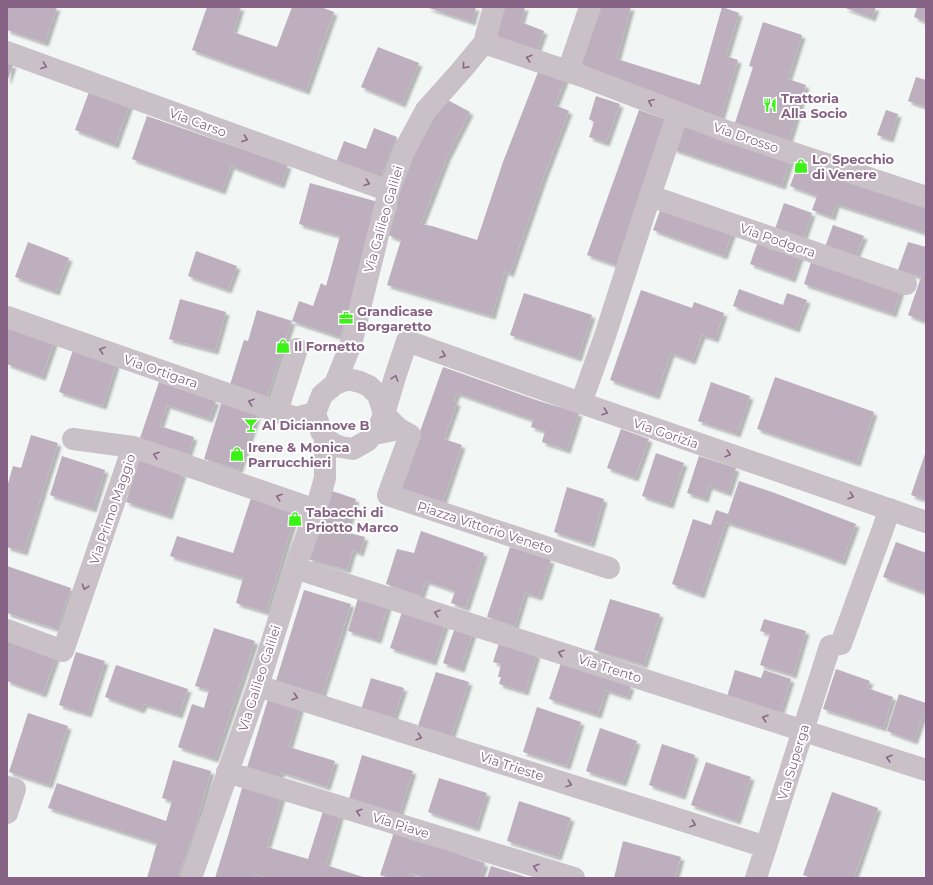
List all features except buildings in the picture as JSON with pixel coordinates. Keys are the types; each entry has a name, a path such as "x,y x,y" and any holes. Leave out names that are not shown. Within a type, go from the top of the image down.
{"street":[{"name":"Via Galileo Galilei","path":"335,384 350,344 389,191 404,151 426,110 484,43 494,7"},
{"path":"568,71 590,7"},
{"name":"Via Drosso","path":"484,43 611,86 726,131 926,197"},
{"name":"Via Carso","path":"7,52 389,191"},
{"path":"581,403 605,336 678,113"},
{"name":"Via Podgora","path":"650,196 906,284"},
{"name":"Via Ortigara","path":"7,317 296,418 315,413"},
{"name":"Via Gorizia","path":"384,414 406,341 926,522"},
{"path":"277,411 297,350"},
{"name":"Piazza Vittorio Veneto","path":"335,384 346,380 352,380 369,386 378,394 384,414 399,429 410,435 388,495 608,568"},
{"path":"335,384 322,395 315,413 325,438 335,445 352,449 367,441 380,427 384,414"},
{"path":"374,434 399,429"},
{"path":"73,438 133,447"},
{"name":"Via Galileo Galilei","path":"191,878 258,686 295,568 316,510 325,478 325,438"},
{"name":"Via Primo Maggio","path":"7,630 63,651 133,447 316,510"},
{"name":"Via Galileo Galilei","path":"325,478 352,449"},
{"name":"Via Superga","path":"756,878 830,646 841,644 890,509"},
{"name":"Via Trento","path":"295,568 926,770"},
{"name":"Via Trieste","path":"258,686 766,847"},
{"name":"Via Piave","path":"227,772 574,878"},
{"path":"7,787 15,790 7,813"}],"place":[{"name":"Trattoria Alla Socio","path":"770,105"},
{"name":"Lo Specchio di Venere","path":"801,166"},
{"name":"Grandicase Borgaretto","path":"346,318"},
{"name":"Il Fornetto","path":"283,346"},
{"name":"Al Diciannove B","path":"251,425"},
{"name":"Irene & Monica Parrucchieri","path":"237,454"},
{"name":"Tabacchi di Priotto Marco","path":"295,519"}]}
